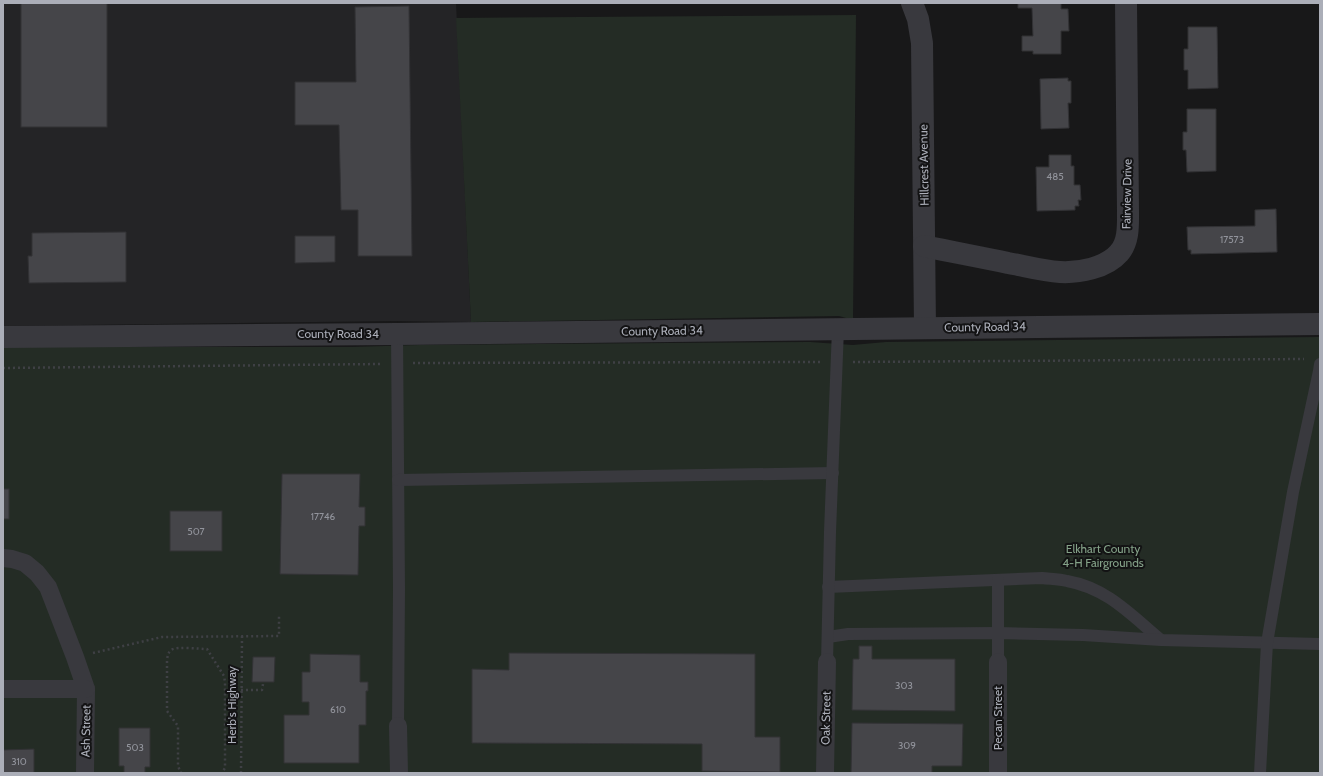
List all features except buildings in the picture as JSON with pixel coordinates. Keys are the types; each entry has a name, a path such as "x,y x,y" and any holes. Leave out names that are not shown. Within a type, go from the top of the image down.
{"street":[{"name":"Hillcrest Avenue","path":"912,3 918,19 922,43 925,328"},
{"name":"Fairview Drive","path":"924,246 1060,272 1083,271 1105,264 1119,253 1125,243 1128,232 1126,3"},
{"name":"County Road 34","path":"3,337 1320,324"},
{"name":"Ash Street","path":"3,558 25,563 48,587 75,657 86,689 85,773"},
{"name":"Oak Street","path":"825,773 827,662"},
{"name":"Pecan Street","path":"998,662 998,773"},
{"path":"3,690 86,689"},
{"path":"398,726 399,773"}],"lane":[{"path":"827,662 828,587 838,329"},
{"path":"397,334 398,726"},
{"path":"1260,773 1267,643 1293,492 1320,364"},
{"path":"398,480 833,473"},
{"path":"828,587 1042,578 1067,581 1086,586 1103,593 1118,603 1161,640"},
{"path":"998,580 998,662"},
{"path":"828,637 848,634 998,633 1083,635 1161,640 1320,644"}],"path":[{"path":"3,368 397,364 1304,359"},
{"path":"75,657 162,637 279,636 279,616"},
{"name":"Herb's Highway","path":"241,773 242,636"},
{"path":"182,773 180,772 178,765 178,726 167,711 167,659 168,653 173,649 207,649 224,676 225,768 222,773"},
{"path":"241,690 262,690 263,684"}],"shaded area":[{"path":"3,3 456,3 471,322 394,321 3,326"}],"green space":[{"path":"856,15 853,320 839,316 471,322 456,18"},
{"name":"Elkhart County 4-H Fairgrounds","path":"1320,337 1320,773 3,773 3,347 351,347 419,345 810,342 853,345 886,342"}]}
